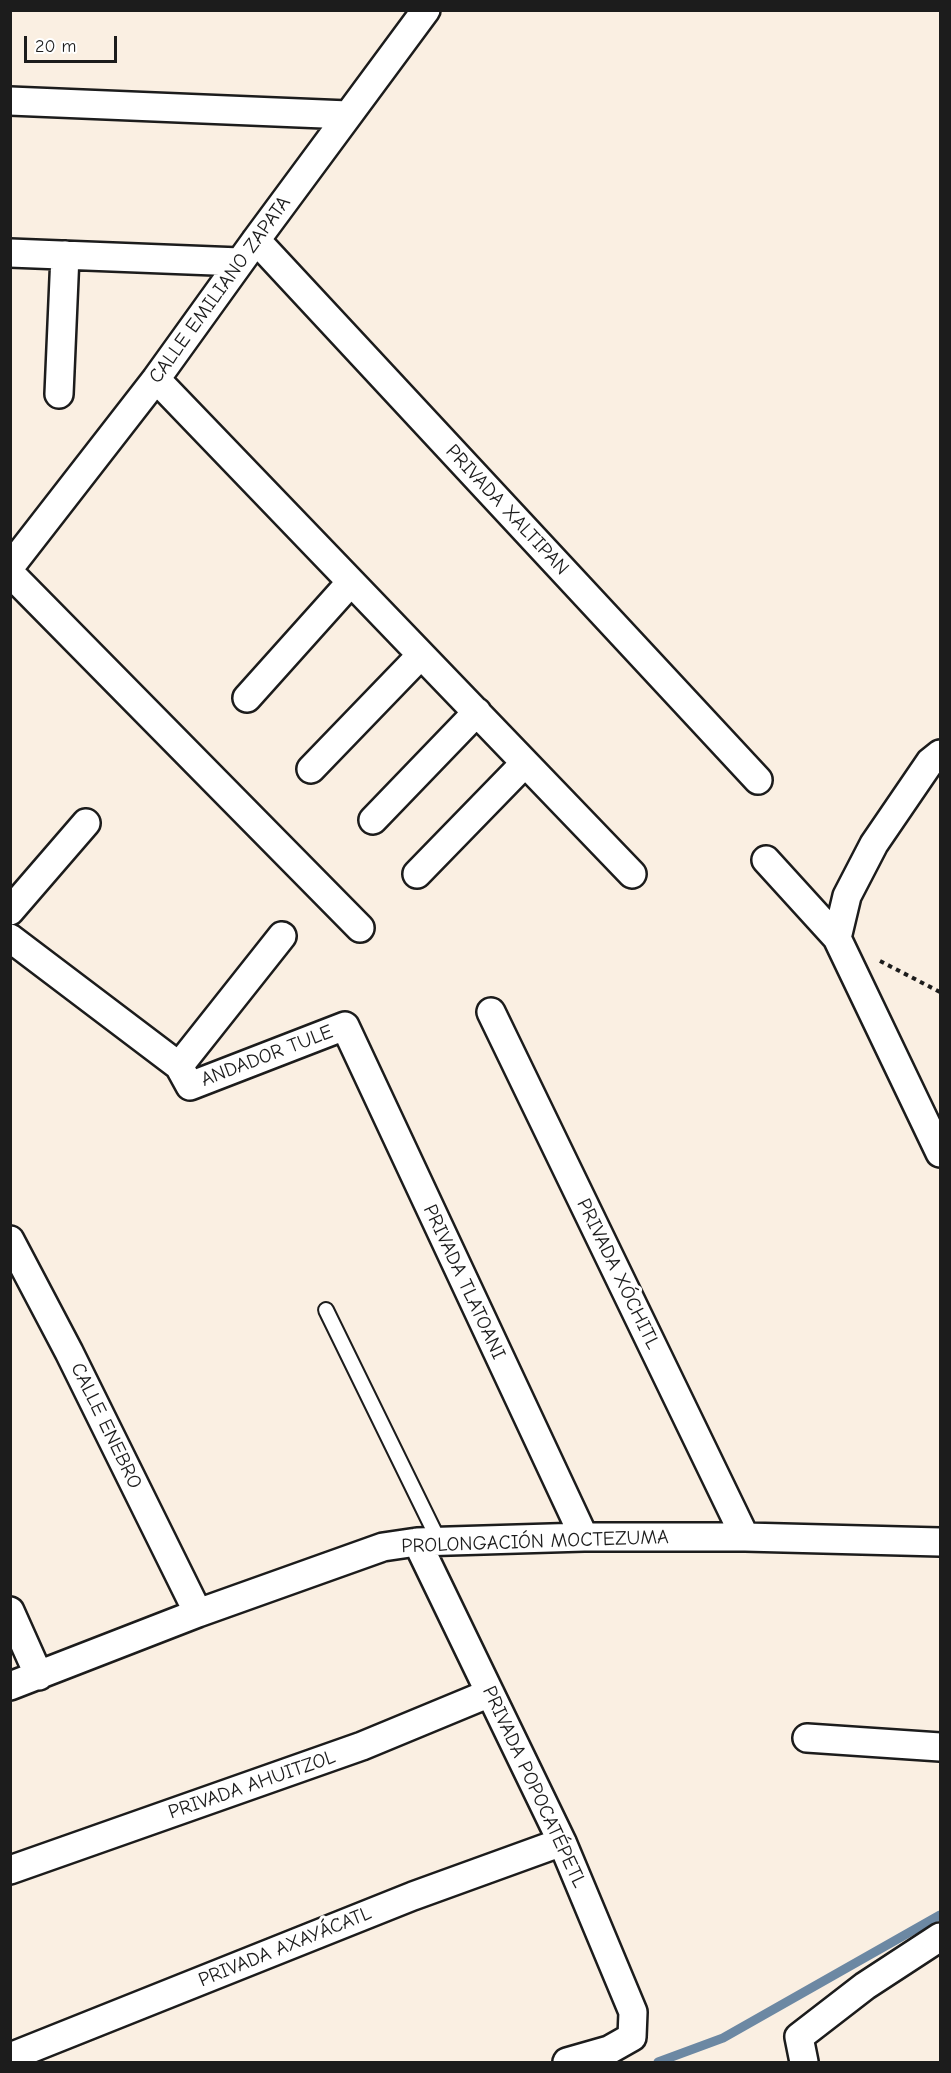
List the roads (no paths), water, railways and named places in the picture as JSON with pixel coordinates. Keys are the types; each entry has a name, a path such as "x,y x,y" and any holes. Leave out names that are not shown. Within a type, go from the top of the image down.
{"street":[{"name":"CALLE EMILIANO ZAPATA","path":"10,567 156,380 426,10"},
{"path":"10,101 348,115"},
{"name":"PRIVADA XALTIPAN","path":"256,240 758,780"},
{"path":"10,253 240,262"},
{"path":"59,394 65,255"},
{"path":"156,380 632,874"},
{"path":"10,573 360,928"},
{"path":"247,698 351,582"},
{"path":"311,769 421,655"},
{"path":"373,820 477,712"},
{"path":"837,938 848,896 874,844 930,762 940,754"},
{"path":"417,874 525,763"},
{"path":"10,911 86,823"},
{"path":"766,860 837,938 940,1153"},
{"path":"10,938 184,1076 282,936"},
{"name":"PRIVADA XÓCHITL","path":"491,1012 745,1537"},
{"name":"ANDADOR TULE","path":"184,1076 345,1026"},
{"name":"PRIVADA TLATOANI","path":"345,1026 584,1537"},
{"name":"CALLE ENEBRO","path":"10,1240 69,1352 198,1613"},
{"name":"PROLONGACIÓN MOCTEZUMA","path":"10,1686 198,1613 383,1547 428,1542 584,1537 745,1537 940,1542"},
{"name":"PRIVADA POPOCATÉPETL","path":"428,1542 490,1693 562,1842 633,2012 632,2037 609,2050 567,2062"},
{"path":"10,1611 39,1676"},
{"name":"PRIVADA AHUITZOL","path":"10,1870 362,1746 490,1693"},
{"path":"807,1738 940,1747"},
{"name":"PRIVADA AXAYÁCATL","path":"10,2057 413,1896 562,1842"},
{"path":"801,2050 865,1986 940,1937"}],"lane":[{"path":"326,1310 428,1542"}],"waterway":[{"path":"658,2062 723,2038 940,1915"}]}
